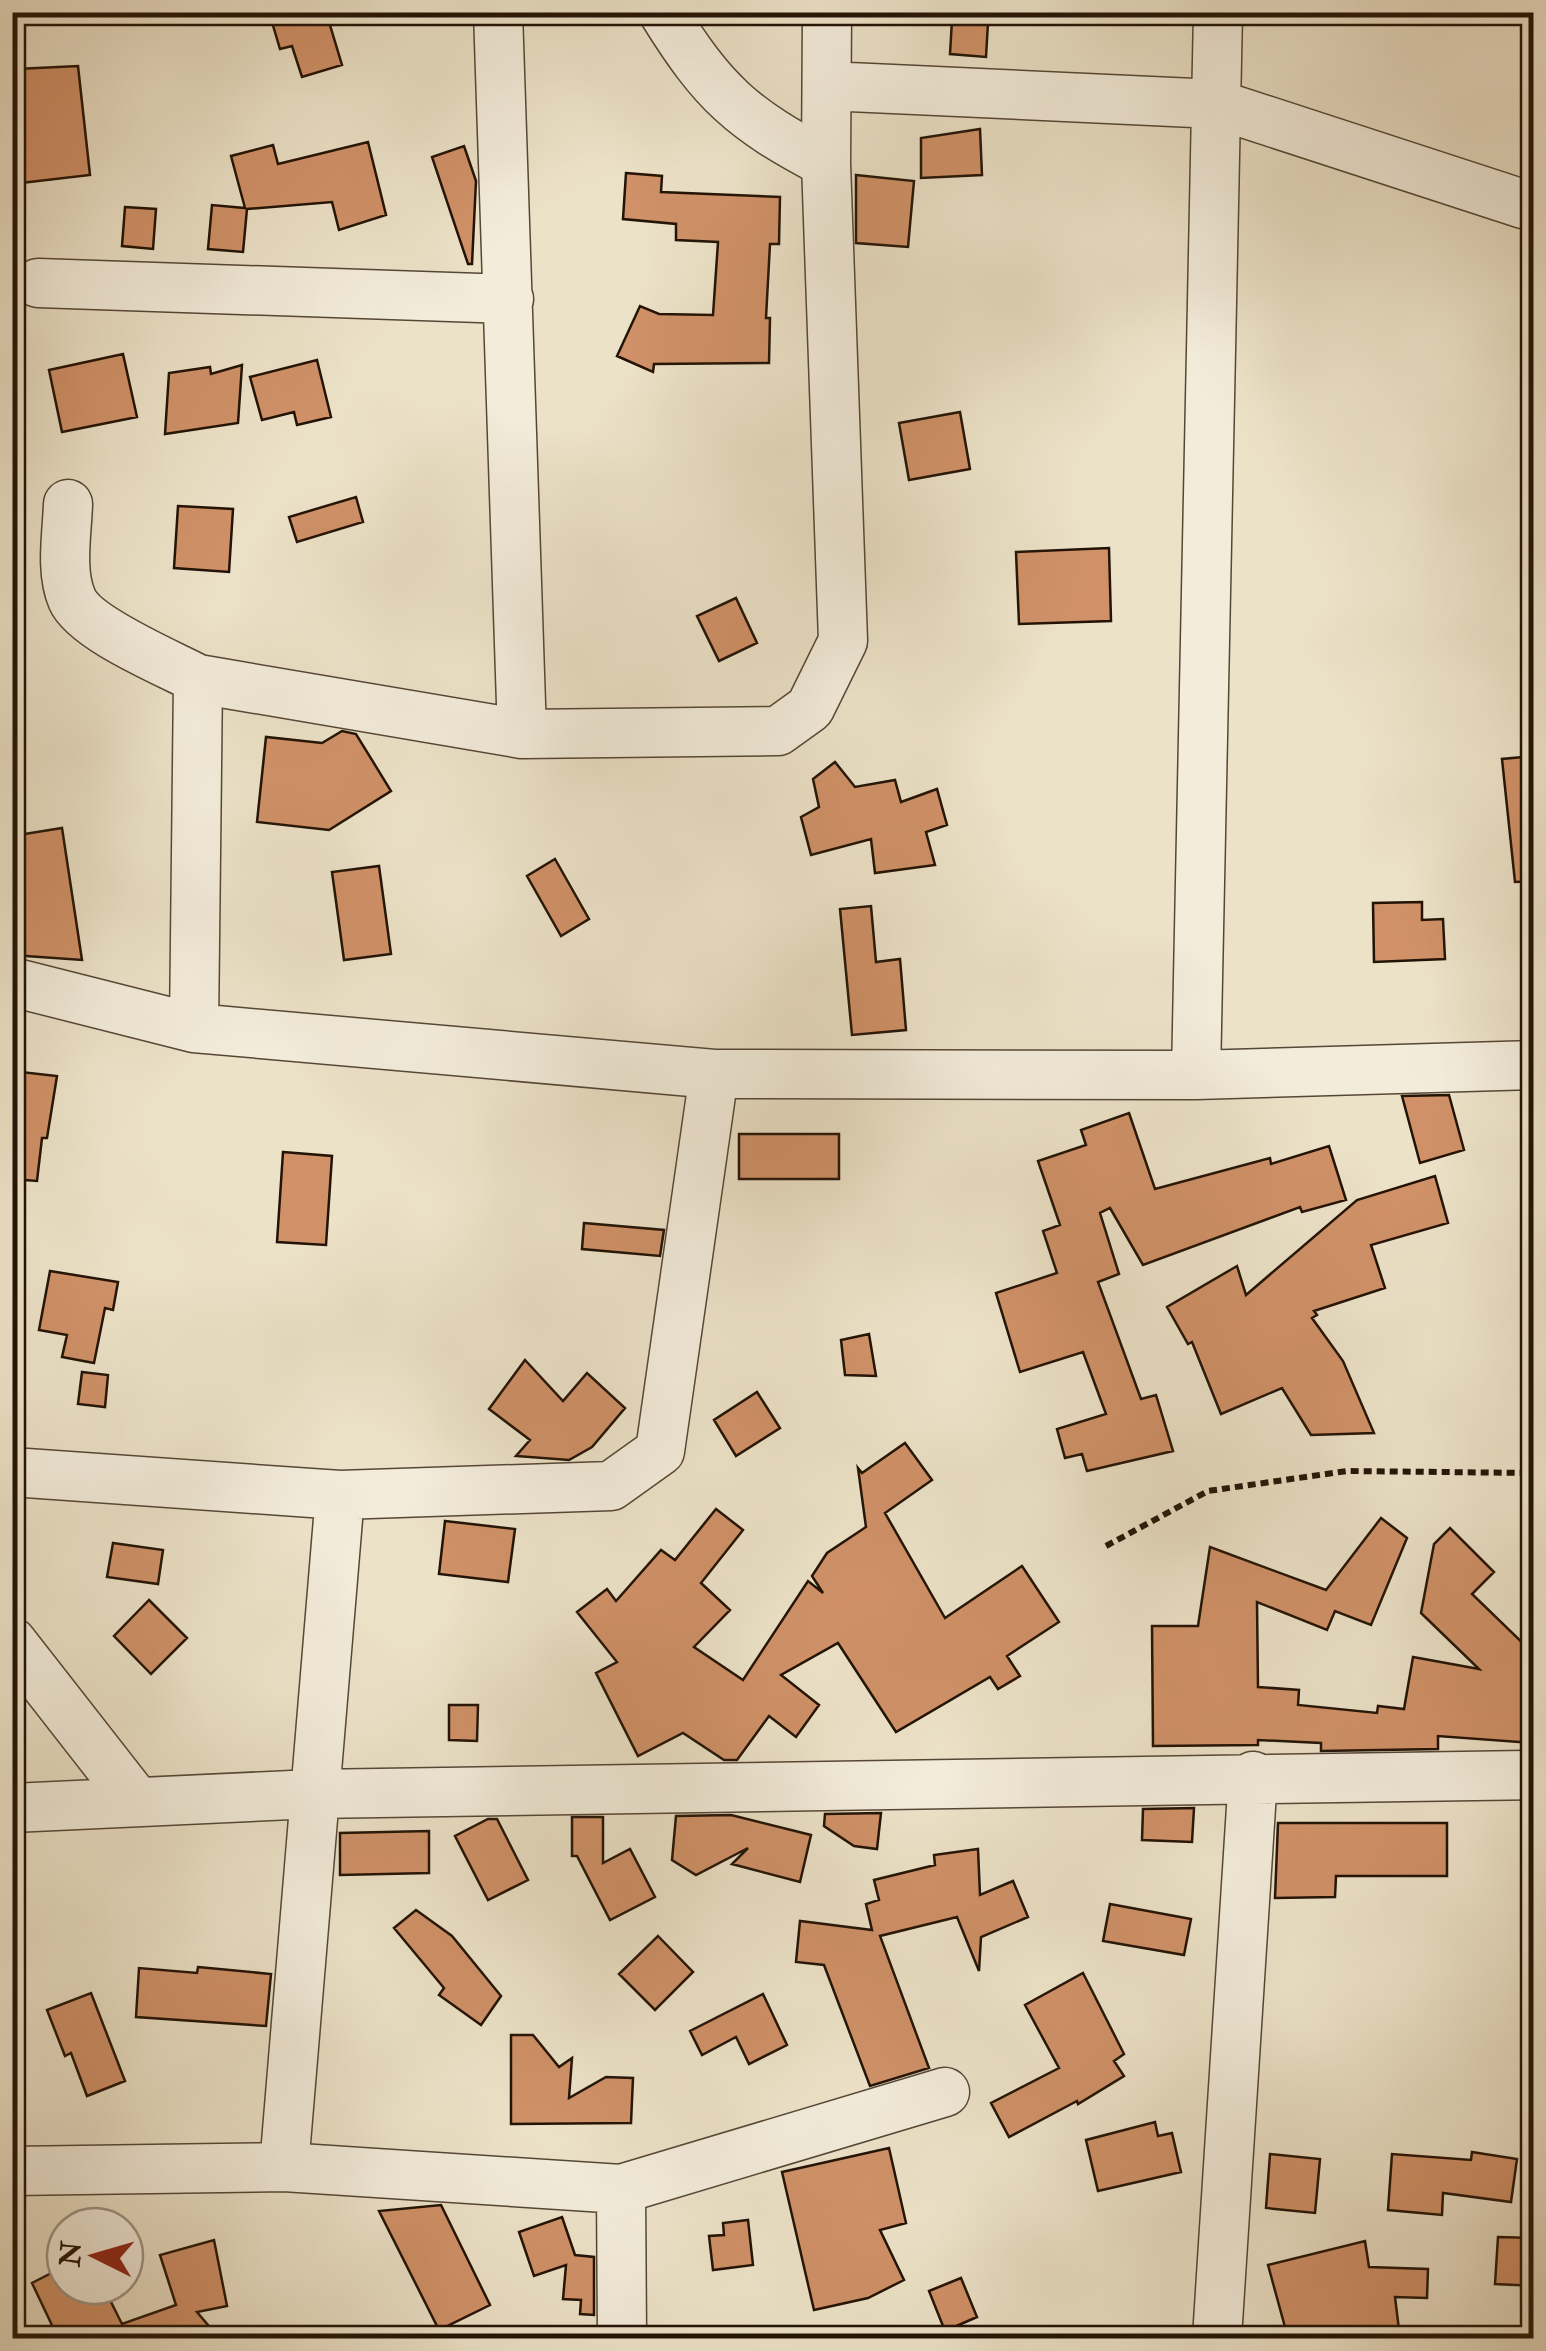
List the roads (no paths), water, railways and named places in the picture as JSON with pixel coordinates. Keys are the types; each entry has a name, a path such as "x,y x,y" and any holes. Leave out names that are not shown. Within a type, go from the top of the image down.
{"street":[{"path":"498,12 522,734"},
{"path":"663,12 699,70 760,128 826,163"},
{"path":"68,504 66,569 72,602 105,630 198,679 522,734 778,731 810,708 843,640 826,163 827,12"},
{"path":"1196,1074 1218,12"},
{"path":"827,86 1216,104 1530,199"},
{"path":"38,283 509,299"},
{"path":"194,1028 198,679"},
{"path":"12,982 194,1028 714,1074 1196,1074 1534,1065"},
{"path":"12,1472 340,1495 611,1486 660,1451 714,1074"},
{"path":"284,2167 340,1495"},
{"path":"12,1642 137,1802"},
{"path":"12,1808 313,1794 1253,1776 1534,1775"},
{"path":"1217,2338 1253,1776"},
{"path":"12,2171 284,2167 621,2189 945,2092"},
{"path":"621,2189 622,2338"}]}
